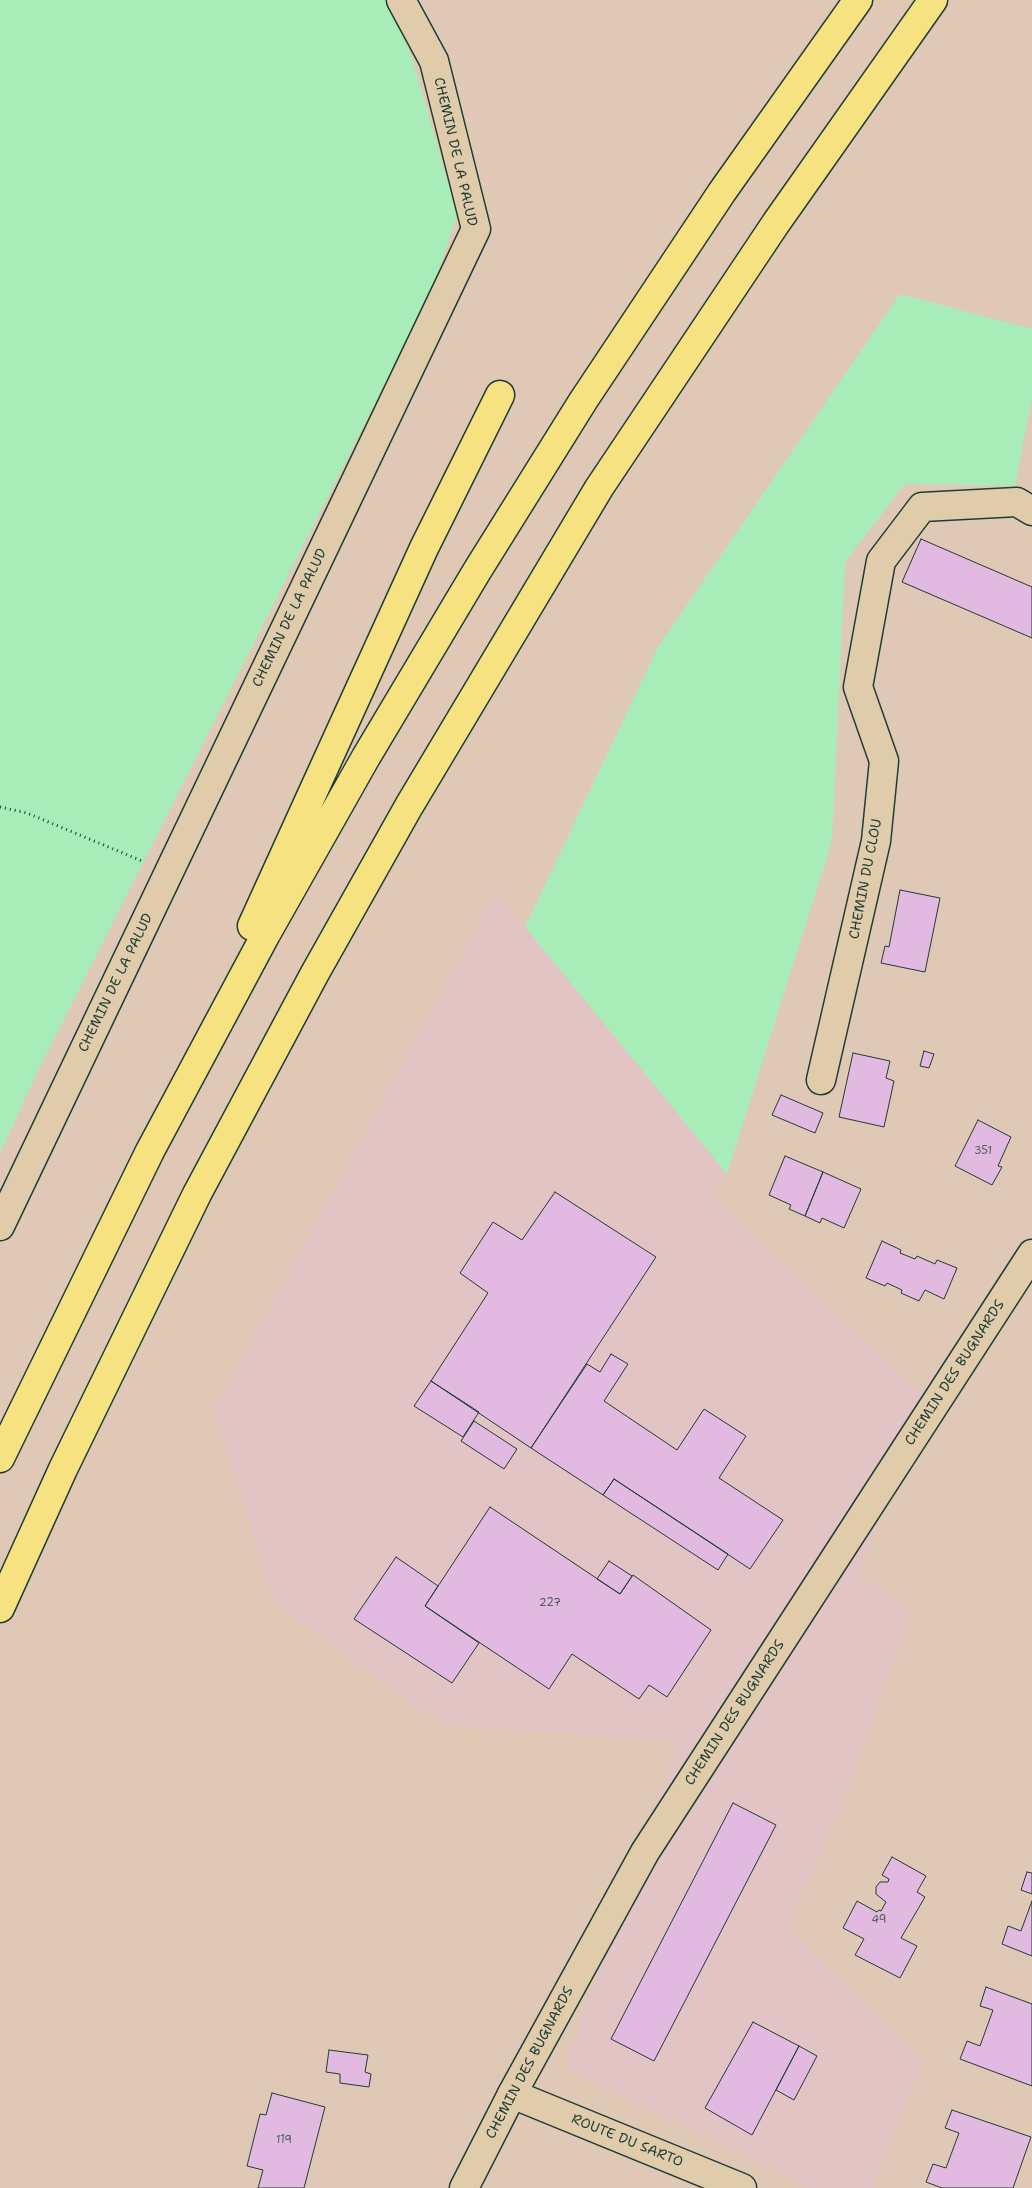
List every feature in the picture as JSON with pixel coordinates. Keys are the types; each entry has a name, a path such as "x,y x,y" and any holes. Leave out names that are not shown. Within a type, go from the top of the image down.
{"highway":[{"path":"150,1151 266,934 366,757 477,571 583,401 722,192 858,0"},
{"path":"0,1608 63,1468 197,1194 315,973 408,806 599,488 776,223 933,0"},
{"path":"0,1458 150,1151 424,548 500,395"}],"street":[{"name":"CHEMIN DE LA PALUD","path":"0,1226 476,229 434,61 401,0"},
{"name":"CHEMIN DU CLOU","path":"821,1080 876,841 884,761 858,687 881,561 922,507 1017,502 1032,511"},
{"name":"CHEMIN DES BUGNARDS","path":"464,2188 512,2094 645,1852 1032,1254"},
{"name":"ROUTE DU SARTO","path":"512,2094 742,2188"}],"path":[{"path":"0,807 27,812 169,872"}],"shaded area":[{"path":"496,892 727,1174 710,1194 922,1394 860,1576 912,1608 843,1803 787,1927 923,2061 871,2188 809,2188 565,2067 678,1741 441,1725 273,1600 215,1408"}],"green space":[{"path":"0,0 386,0 412,57 457,215 432,290 37,1073 0,1153"},
{"path":"900,294 1032,329 1032,397 1015,486 905,484 845,562 832,841 727,1174 525,927 658,647"}],"building":[{"path":"921,539 1032,587 1032,638 902,582"},
{"path":"900,890 940,898 925,972 881,963 885,946 889,947"},
{"path":"924,1051 934,1054 929,1068 920,1066"},
{"path":"853,1053 890,1061 886,1078 894,1081 884,1127 839,1117"},
{"path":"781,1095 823,1113 815,1133 772,1115"},
{"path":"978,1120 1011,1137 998,1166 1002,1167 992,1185 955,1166"},
{"path":"785,1156 823,1172 805,1216 789,1209 791,1205 769,1195"},
{"path":"823,1172 861,1189 844,1228 822,1218 820,1223 805,1216"},
{"path":"555,1192 656,1257 531,1448 431,1381 488,1293 460,1273 493,1222 522,1240"},
{"path":"882,1241 901,1250 900,1253 915,1259 917,1256 935,1264 937,1260 957,1268 944,1299 925,1290 919,1301 901,1293 902,1290 887,1283 885,1286 866,1278"},
{"path":"611,1354 628,1364 604,1401 677,1450 704,1409 746,1436 719,1478 783,1520 750,1569 614,1479 603,1495 531,1448 587,1364 600,1372"},
{"path":"431,1381 479,1412 463,1437 414,1406"},
{"path":"474,1421 517,1449 504,1469 461,1441"},
{"path":"614,1479 728,1554 718,1570 603,1495"},
{"path":"490,1507 620,1594 633,1575 711,1630 667,1697 649,1685 639,1699 572,1654 549,1689 425,1606"},
{"path":"396,1557 438,1586 425,1606 479,1643 452,1683 354,1619"},
{"path":"609,1561 632,1576 620,1594 597,1579"},
{"path":"733,1803 776,1825 654,2061 611,2039"},
{"path":"892,1857 926,1876 917,1892 925,1897 901,1938 917,1946 900,1978 855,1955 864,1939 843,1928 857,1901 877,1912 881,1911 886,1902 876,1894 876,1887 880,1882 888,1882 889,1879 882,1875"},
{"path":"1027,1872 1032,1873 1032,1894 1021,1890"},
{"path":"1032,1901 1032,1956 1002,1944 1008,1926 1021,1931"},
{"path":"986,1987 1032,2004 1032,2086 960,2059 967,2041 980,2046 993,2010 980,2006"},
{"path":"753,2022 799,2046 752,2135 705,2108"},
{"path":"799,2046 817,2056 794,2100 776,2090"},
{"path":"329,2050 368,2055 365,2072 371,2074 369,2087 340,2083 340,2074 326,2072"},
{"path":"272,2093 325,2107 304,2188 258,2188 263,2170 247,2166 260,2114 266,2115"},
{"path":"952,2110 1031,2137 1013,2188 942,2188 926,2182 933,2164 946,2168 959,2133 945,2128"}]}
